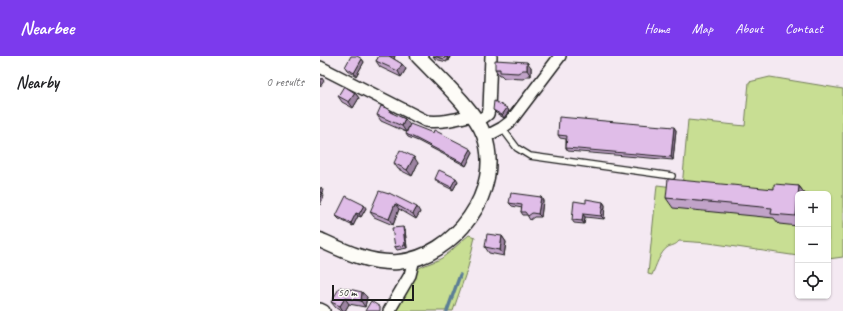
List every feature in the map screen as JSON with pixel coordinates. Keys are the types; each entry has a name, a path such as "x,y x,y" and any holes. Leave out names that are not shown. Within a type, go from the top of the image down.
{"street":[{"path":"320,240 348,252 376,260 398,262 414,259 431,253 446,244 466,222 475,208 489,168 485,137 474,119 452,92 418,56"},
{"path":"320,67 426,121 446,122 474,119 488,114 491,56"},
{"path":"485,137 510,122 560,56"},
{"path":"390,311 410,275 414,259"},
{"path":"320,310 324,311"}],"lane":[{"path":"502,128 517,148 530,156 672,176"}],"green space":[{"path":"770,77 843,89 843,257 831,259 831,191 795,191 795,256 709,243 679,241 665,249 658,260 652,275 648,274 657,185 682,188 688,120 745,126 749,82"},
{"path":"469,235 475,237 468,267 453,311 394,311 414,272 442,258"}],"building":[{"path":"351,56 357,56 362,59 354,73 345,67"},
{"path":"379,56 389,56 402,64 398,71 376,61"},
{"path":"433,56 448,56 444,59"},
{"path":"495,60 527,62 527,70 523,70 518,73 500,72 500,69 495,69"},
{"path":"344,86 355,93 349,102 338,96"},
{"path":"494,101 507,108 502,115 493,110"},
{"path":"381,106 391,110 390,112 405,119 402,126 377,115"},
{"path":"559,117 674,127 671,157 566,148 567,136 558,135"},
{"path":"410,124 433,133 434,130 471,149 463,163 406,134"},
{"path":"400,150 414,157 407,170 394,163"},
{"path":"439,170 456,178 451,187 435,179"},
{"path":"668,179 774,189 774,184 799,186 798,191 795,191 795,216 771,214 772,208 666,198"},
{"path":"379,191 389,193 417,207 413,214 395,204 389,219 370,212"},
{"path":"511,193 541,197 538,214 532,213 528,216 525,212 521,212 522,205 509,203"},
{"path":"346,196 364,205 359,214 356,213 351,223 336,216"},
{"path":"586,199 603,202 601,216 583,214 582,221 572,220 574,201 586,203"},
{"path":"403,227 405,245 395,247 392,228"},
{"path":"487,234 502,236 500,250 485,247"},
{"path":"340,287 362,292 361,301 345,298 340,306 331,302"},
{"path":"371,301 380,307 380,311 365,311"}],"waterway":[{"path":"447,311 460,275"}]}
